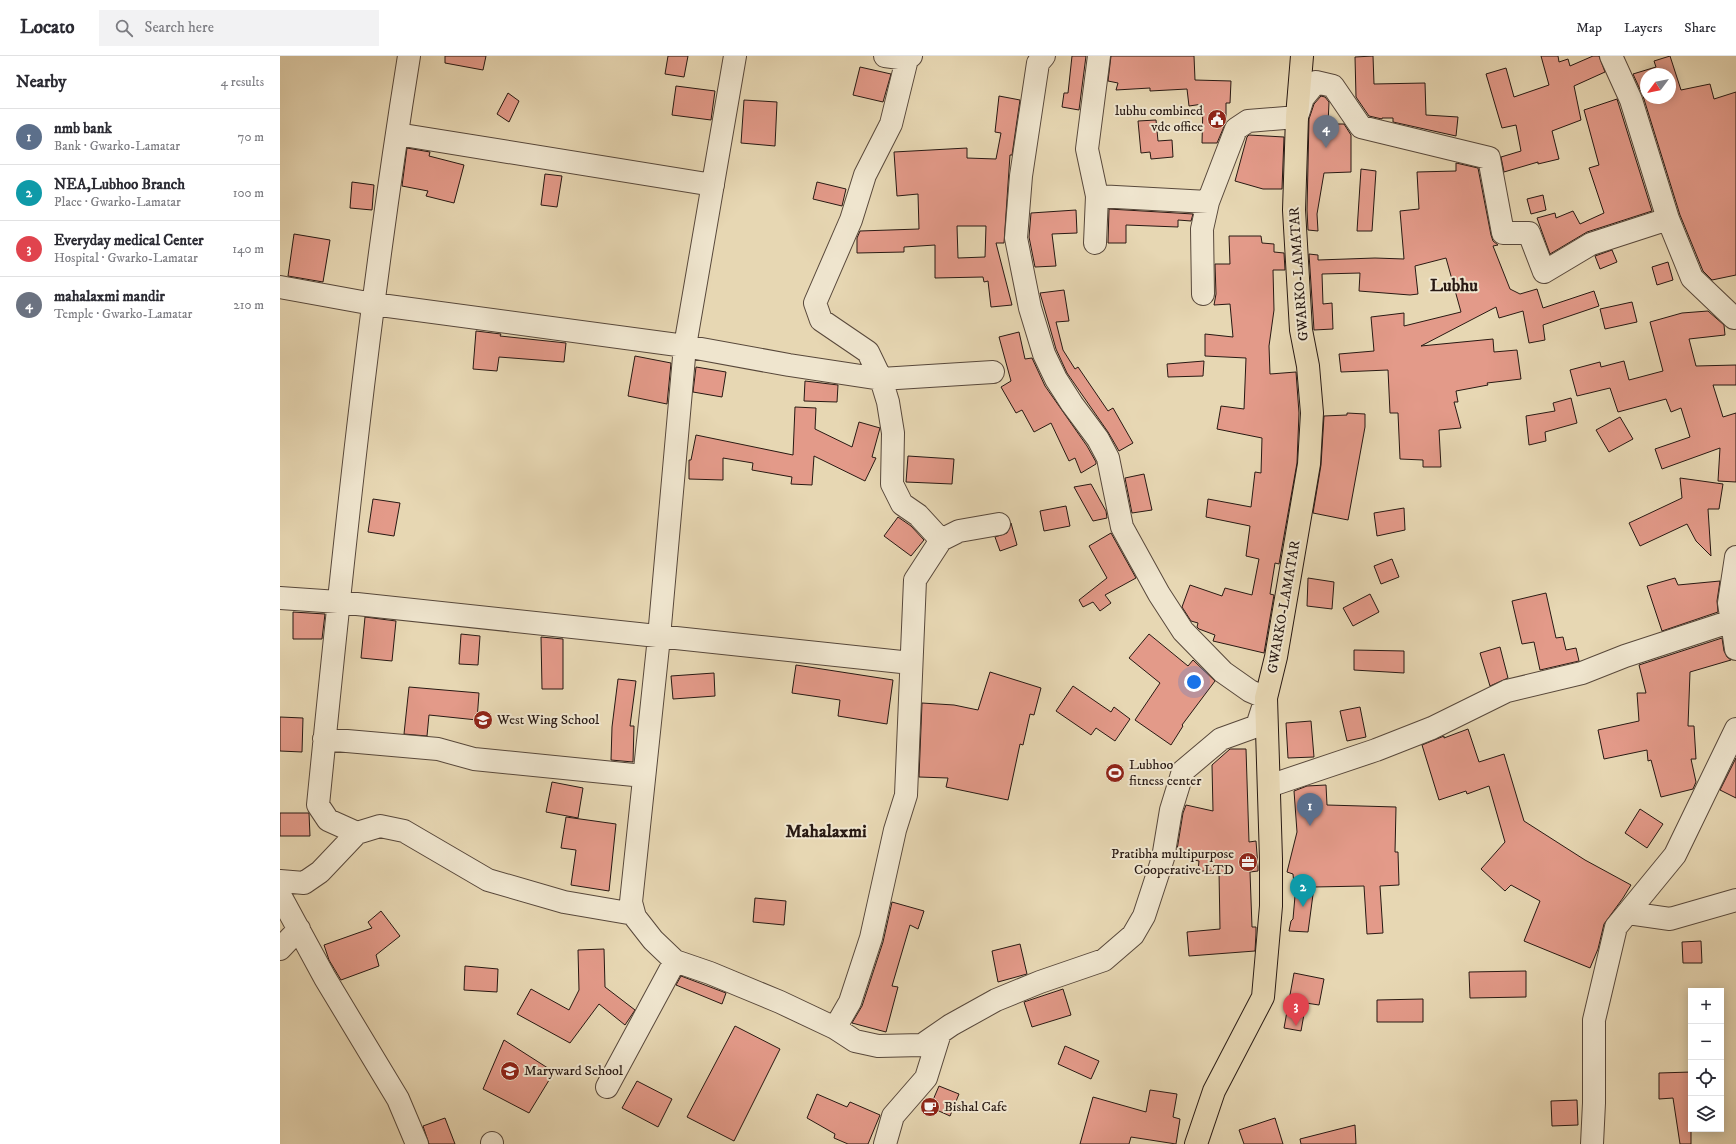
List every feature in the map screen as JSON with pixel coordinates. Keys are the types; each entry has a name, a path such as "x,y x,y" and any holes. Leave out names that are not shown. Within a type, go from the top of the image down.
{"main road":[{"name":"GWARKO-LAMATAR","path":"1196,1144 1214,1091 1263,998 1271,906 1266,698 1276,657 1309,464 1312,413 1308,366 1301,330 1296,275 1294,210 1297,117 1302,56"}],"street":[{"path":"357,833 328,820 318,805 338,602 373,304 409,56"},
{"path":"735,56 685,346 659,637 631,902 634,914 653,940 675,961 710,973 780,1002 835,1028 855,1041 878,1046 922,1045 996,1000 1040,982 1104,960 1133,935 1144,916 1163,858 1171,810 1184,771 1221,739 1257,726 1266,698 1250,691 1223,672 1183,631 1159,594 1122,527 1108,458 1098,439 1072,404 1056,379 1044,354 1030,308 1016,238 1021,176 1038,63 1044,56"},
{"path":"885,56 909,57 891,124 865,175 850,220 815,303 821,320 868,352 881,379 888,402 893,433 892,484 902,504 918,515 940,540"},
{"path":"1095,243 1097,196 1087,149 1099,56"},
{"path":"1611,56 1631,100 1668,219 1692,278 1735,321"},
{"path":"1203,294 1202,229 1208,202 1236,129 1248,121 1297,117 1303,98 1316,82 1333,86 1361,127 1489,158 1503,233 1529,233 1544,272 1591,244 1668,219"},
{"path":"397,134 713,185"},
{"path":"1097,196 1208,202"},
{"path":"280,287 373,304 685,346 789,365 881,379 993,372"},
{"path":"835,1028 850,1002 871,938 895,830 906,795 915,580 940,540 959,532 998,524"},
{"path":"1736,557 1729,603 1736,649"},
{"path":"280,598 338,602 911,663"},
{"path":"1268,786 1376,750 1432,728 1507,691 1582,673 1625,656 1732,621"},
{"path":"1592,1144 1594,1103 1594,1020 1616,927 1675,854 1736,729"},
{"path":"324,739 438,749 474,759 644,776"},
{"path":"280,881 304,883 320,872 357,833 380,826 404,830 488,880 564,902 634,914"},
{"path":"280,892 281,897 325,978 398,1099 417,1144"},
{"path":"1628,913 1670,919 1736,900"},
{"path":"280,949 299,929"},
{"path":"607,1087 675,961"},
{"path":"885,1144 893,1116 926,1078 940,1033"}],"building":[{"path":"445,56 486,56 483,70 445,63"},
{"path":"668,56 688,56 684,77 665,74"},
{"path":"1072,56 1086,56 1079,110 1062,107 1064,93 1068,93"},
{"path":"1111,56 1194,56 1195,80 1231,81 1230,103 1226,103 1226,122 1217,143 1202,143 1203,104 1189,106 1187,89 1150,91 1150,88 1116,90 1118,83 1108,81"},
{"path":"1373,56 1374,84 1425,83 1426,115 1458,117 1456,136 1393,122 1393,118 1382,119 1369,116 1356,97 1355,57"},
{"path":"1541,56 1558,56 1559,62 1568,59 1570,66 1593,56 1599,56 1605,72 1574,86 1581,120 1552,131 1559,159 1538,164 1538,162 1504,172 1501,157 1521,151 1516,125 1502,128 1486,74 1506,68 1514,97 1549,85"},
{"path":"1670,56 1674,68 1653,68 1656,67 1654,61"},
{"path":"860,67 891,74 883,102 853,95"},
{"path":"1640,72 1640,89 1633,74"},
{"path":"1676,75 1681,90 1710,84 1714,99 1736,92 1736,275 1712,280 1703,271 1680,215 1645,104 1676,104"},
{"path":"676,86 715,91 711,120 672,115"},
{"path":"508,93 519,101 509,122 497,114"},
{"path":"999,96 1020,100 1012,155 1010,155 1004,243 996,243 1012,305 991,307 988,281 984,282 983,277 935,278 935,245 904,247 904,252 857,253 857,238 860,231 919,229 918,194 897,196 894,152 967,148 967,158 996,159 1001,133 995,132","holes":["957,226 986,226 985,257 958,258"]},
{"path":"1321,96 1325,97 1329,102 1328,124 1344,124 1351,135 1351,172 1324,173 1317,214 1318,231 1308,230 1309,119 1314,104"},
{"path":"1617,99 1652,211 1587,232 1550,254 1537,218 1555,213 1556,218 1573,211 1580,224 1604,213 1589,168 1599,165 1584,110"},
{"path":"744,100 777,102 775,146 741,143"},
{"path":"1156,120 1158,141 1172,140 1173,157 1151,159 1150,152 1141,153 1138,121"},
{"path":"1249,135 1284,137 1282,189 1263,189 1235,181 1247,137"},
{"path":"407,148 430,152 429,156 464,165 454,203 426,196 428,191 402,186"},
{"path":"1456,163 1478,168 1491,235 1493,241 1498,245 1493,246 1510,289 1520,294 1537,289 1543,308 1594,291 1599,306 1543,325 1545,340 1529,343 1523,311 1499,318 1496,307 1421,346 1493,339 1494,352 1517,350 1521,379 1487,383 1488,385 1456,391 1458,402 1454,402 1461,428 1439,430 1441,467 1423,467 1423,460 1400,459 1398,413 1390,413 1388,370 1341,372 1339,354 1374,351 1371,317 1404,313 1404,326 1461,312 1446,258 1415,266 1418,294 1410,295 1359,291 1360,273 1322,274 1323,304 1332,303 1333,329 1314,330 1309,254 1318,255 1318,260 1375,258 1404,259 1400,211 1419,209 1417,172 1456,171"},
{"path":"1361,169 1376,171 1372,231 1357,231"},
{"path":"545,174 562,176 557,207 541,205"},
{"path":"352,182 374,185 372,210 350,208"},
{"path":"817,182 846,189 842,206 813,199"},
{"path":"1543,195 1546,210 1531,214 1527,199"},
{"path":"1109,209 1193,214 1191,221 1178,220 1178,227 1126,225 1126,243 1108,243"},
{"path":"1076,210 1077,233 1052,234 1056,266 1035,267 1029,237 1031,213"},
{"path":"294,234 330,240 323,282 288,276"},
{"path":"1229,236 1261,236 1262,243 1274,244 1274,252 1284,253 1285,270 1273,270 1274,310 1269,346 1270,374 1296,372 1299,413 1297,463 1279,564 1275,563 1270,594 1274,595 1264,653 1213,641 1215,635 1199,629 1197,627 1198,623 1191,621 1182,607 1190,585 1222,596 1225,588 1252,595 1259,559 1246,556 1250,526 1206,517 1208,499 1251,507 1255,472 1261,473 1262,438 1217,429 1221,406 1244,409 1246,358 1205,356 1205,334 1233,337 1230,304 1214,305 1216,294 1215,264 1230,264"},
{"path":"1612,250 1617,262 1600,269 1595,256"},
{"path":"1668,262 1673,280 1657,285 1652,267"},
{"path":"1064,290 1069,321 1056,322 1063,350 1075,369 1078,367 1108,411 1113,408 1133,443 1119,451 1108,432 1067,373 1056,349 1040,293"},
{"path":"1632,302 1637,322 1605,329 1600,309"},
{"path":"1708,311 1724,325 1725,335 1689,339 1696,366 1736,365 1736,385 1713,385 1723,417 1736,413 1736,482 1718,481 1720,448 1662,469 1655,449 1690,437 1681,408 1671,412 1666,399 1618,412 1610,388 1577,396 1570,370 1600,362 1601,367 1624,361 1629,380 1663,371 1650,322 1682,313"},
{"path":"476,331 501,334 500,336 566,343 564,362 499,357 497,371 473,369"},
{"path":"1019,332 1025,359 1032,358 1045,386 1087,446 1096,462 1096,464 1081,473 1075,458 1069,461 1051,423 1034,432 1022,410 1016,413 1001,387 1011,381 999,337"},
{"path":"635,356 671,363 667,404 628,396"},
{"path":"1204,361 1203,376 1168,377 1167,364"},
{"path":"696,367 726,372 722,397 693,392"},
{"path":"805,381 838,385 837,402 804,401"},
{"path":"1571,398 1577,423 1545,432 1546,441 1529,445 1526,416 1555,411 1553,403"},
{"path":"795,407 816,408 815,429 852,447 859,422 880,428 872,457 876,458 865,481 814,456 812,485 791,484 792,477 752,470 753,463 723,458 723,480 689,479 689,460 691,460 696,435 793,455"},
{"path":"1347,413 1365,414 1365,427 1348,520 1313,513 1321,465 1324,416 1347,415"},
{"path":"1620,417 1633,439 1609,452 1596,430"},
{"path":"908,456 954,459 952,484 906,482"},
{"path":"1144,474 1152,510 1132,513 1125,478"},
{"path":"1680,478 1723,484 1719,509 1708,509 1711,556 1696,541 1687,524 1640,546 1629,523 1682,498"},
{"path":"1091,484 1106,511 1107,518 1093,521 1074,487"},
{"path":"373,499 400,503 394,536 368,532"},
{"path":"1066,506 1070,526 1044,531 1040,511"},
{"path":"1404,508 1405,530 1377,536 1374,513"},
{"path":"898,517 911,526 924,540 911,556 884,536"},
{"path":"1011,523 1017,545 1000,551 995,537 1007,533"},
{"path":"1111,533 1136,578 1105,595 1111,603 1100,611 1093,602 1083,607 1079,600 1107,578 1089,546"},
{"path":"1392,559 1399,577 1381,584 1374,566"},
{"path":"1308,578 1334,582 1332,609 1307,606"},
{"path":"1675,578 1678,585 1720,581 1717,601 1718,612 1662,631 1647,586"},
{"path":"1546,593 1556,638 1563,637 1566,650 1576,648 1579,661 1540,670 1534,642 1522,644 1512,601"},
{"path":"1370,594 1379,612 1353,626 1343,608"},
{"path":"293,612 325,614 322,639 293,639"},
{"path":"365,617 396,621 392,661 361,658"},
{"path":"461,634 480,636 478,665 459,664"},
{"path":"1149,634 1188,666 1193,660 1215,681 1182,725 1183,726 1171,745 1135,720 1160,683 1129,658"},
{"path":"541,637 563,639 563,689 542,689"},
{"path":"1722,638 1724,651 1727,657 1731,660 1690,672 1688,726 1694,726 1696,759 1691,759 1696,782 1693,789 1661,797 1651,760 1648,761 1647,750 1604,759 1598,730 1639,721 1637,693 1646,693 1639,665"},
{"path":"1500,647 1508,678 1490,686 1480,653"},
{"path":"1354,650 1404,651 1404,673 1354,670"},
{"path":"796,665 893,680 887,724 838,716 840,700 792,693"},
{"path":"990,672 1041,688 1034,715 1030,714 1023,745 1020,744 1008,800 946,787 948,778 919,777 922,703 954,705 978,710"},
{"path":"714,673 715,696 673,699 671,676"},
{"path":"618,679 636,681 630,726 634,726 633,762 611,760 612,727"},
{"path":"1073,686 1111,712 1114,707 1130,719 1115,741 1096,728 1091,735 1056,711"},
{"path":"409,687 479,693 477,720 429,715 427,736 404,734"},
{"path":"1360,707 1366,737 1347,741 1340,711"},
{"path":"280,717 303,718 302,752 280,751"},
{"path":"1311,721 1314,757 1288,758 1286,723"},
{"path":"1468,729 1479,762 1504,754 1524,821 1585,860 1631,885 1604,924 1598,949 1590,968 1524,941 1540,901 1511,885 1505,891 1481,869 1505,842 1489,786 1467,794 1466,791 1439,800 1422,745 1444,736 1444,738"},
{"path":"1230,749 1246,749 1249,842 1256,841 1258,867 1258,871 1250,872 1252,927 1256,927 1255,951 1189,956 1187,932 1220,929 1219,871 1198,871 1199,861 1176,856 1183,813 1186,805 1213,811 1212,765"},
{"path":"1736,758 1736,798 1720,790"},
{"path":"552,782 583,788 578,818 546,812"},
{"path":"1326,785 1327,805 1396,807 1395,852 1398,852 1399,885 1380,886 1383,933 1367,934 1364,886 1314,887 1308,932 1289,931 1291,921 1293,919 1295,896 1293,874 1287,872 1297,832 1294,791 1307,786"},
{"path":"1640,809 1663,824 1647,848 1625,833"},
{"path":"280,813 309,813 310,836 280,836"},
{"path":"566,817 616,824 609,891 571,885 576,850 561,848"},
{"path":"755,898 786,901 784,925 753,922"},
{"path":"892,902 924,911 918,929 910,925 892,986 898,987 886,1032 852,1023 862,1006 883,942"},
{"path":"381,911 400,936 376,955 379,966 341,980 329,960 324,945 372,928 368,922"},
{"path":"1701,941 1702,963 1683,963 1682,942"},
{"path":"1020,944 1027,974 998,982 992,951"},
{"path":"604,949 605,987 635,1010 625,1025 599,1004 570,1043 517,1014 531,989 569,1010 579,990 578,950"},
{"path":"465,966 498,969 497,992 464,990"},
{"path":"1526,971 1526,997 1470,998 1469,972"},
{"path":"1294,973 1324,979 1319,1005 1306,1003 1301,1031 1284,1028"},
{"path":"681,976 726,993 722,1004 676,985"},
{"path":"1063,989 1071,1015 1032,1027 1024,1002"},
{"path":"1423,999 1423,1022 1377,1022 1377,1000"},
{"path":"735,1026 780,1049 734,1141 687,1117"},
{"path":"504,1040 554,1072 529,1113 483,1089"},
{"path":"1065,1046 1099,1061 1091,1079 1058,1064"},
{"path":"1688,1072 1688,1132 1691,1132 1691,1144 1680,1144 1673,1098 1659,1099 1659,1073"},
{"path":"637,1081 672,1099 658,1127 622,1108"},
{"path":"939,1086 959,1094 950,1116 930,1107"},
{"path":"1150,1090 1177,1094 1173,1117 1180,1119 1176,1144 1131,1137 1129,1144 1080,1144 1093,1097 1146,1112"},
{"path":"817,1094 847,1107 850,1102 880,1115 868,1144 848,1144 834,1138 835,1134 807,1118"},
{"path":"1577,1100 1578,1125 1552,1126 1551,1101"},
{"path":"445,1118 455,1144 429,1144 423,1126"},
{"path":"1275,1118 1283,1144 1244,1144 1239,1130"},
{"path":"1355,1125 1356,1144 1301,1144 1300,1139"}],"place":[{"name":"lubhu combined vdc office","path":"1217,119"},
{"name":"mahalaxmi mandir","path":"1326,148"},
{"name":"West Wing School","path":"483,720"},
{"name":"Lubhoo fitness center","path":"1115,773"},
{"name":"nmb bank","path":"1310,826"},
{"name":"Pratibha multipurpose Cooperative LTD","path":"1248,862"},
{"name":"NEA,Lubhoo Branch","path":"1303,907"},
{"name":"Everyday medical Center","path":"1296,1026"},
{"name":"Maryward School","path":"510,1071"},
{"name":"Bishal Cafe","path":"930,1107"}],"district":[{"name":"Lubhu","path":"1454,286"},
{"name":"Mahalaxmi","path":"826,832"}]}
